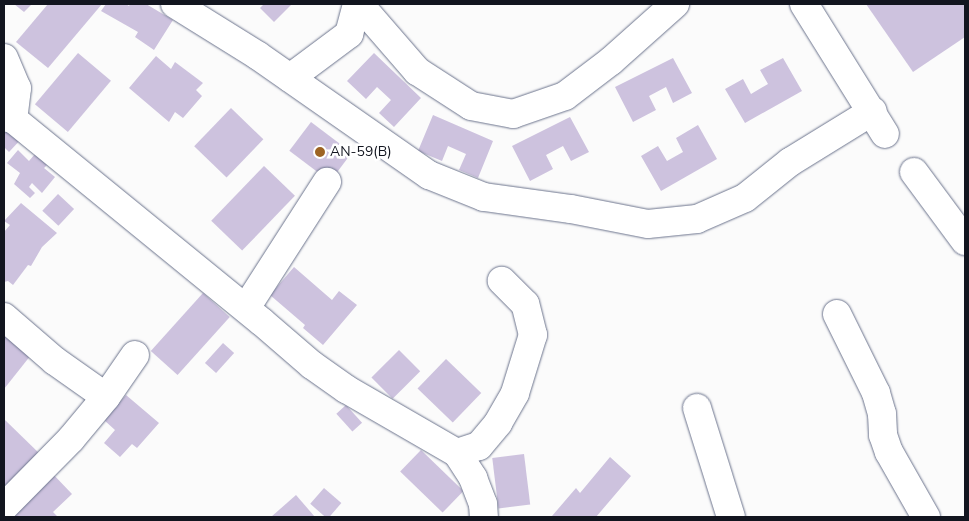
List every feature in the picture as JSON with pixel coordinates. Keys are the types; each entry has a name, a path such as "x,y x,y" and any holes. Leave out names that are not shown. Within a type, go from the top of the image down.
{"street":[{"path":"175,4 290,78 429,175 484,197 570,209 648,224 697,220 745,198 790,162 879,122 804,4"},
{"path":"290,78 349,34 358,4"},
{"path":"358,4 417,71 471,106 513,114 565,96 611,61 675,4"},
{"path":"4,58 17,88 8,118 246,308 312,365 346,389 457,453 473,478 483,504 484,517"},
{"path":"914,172 965,241"},
{"path":"246,308 328,182"},
{"path":"457,453 479,446 498,423 515,393 533,335 525,304 502,281"},
{"path":"837,314 876,393 882,414 883,435 889,452 926,517"},
{"path":"4,317 55,361 106,397"},
{"path":"4,507 71,440 106,397 135,354"},
{"path":"697,408 731,517"}],"building":[{"path":"14,4 32,4 24,12"},
{"path":"48,4 102,4 48,68 16,42"},
{"path":"106,4 126,4 129,6 130,4 146,4 173,20 154,50 135,37 138,32 101,11"},
{"path":"264,4 292,4 274,22 260,8"},
{"path":"866,4 965,4 965,37 913,72"},
{"path":"78,53 111,81 68,132 35,104"},
{"path":"374,53 421,98 394,127 379,113 391,100 377,87 366,99 347,81"},
{"path":"156,56 171,69 175,62 203,83 196,90 202,96 183,118 175,112 169,122 129,88"},
{"path":"673,58 692,93 673,103 666,87 649,96 656,110 633,122 615,87"},
{"path":"783,58 802,91 745,123 725,89 743,79 751,94 768,84 760,70"},
{"path":"231,108 263,139 227,177 194,146"},
{"path":"433,115 493,141 478,178 459,170 466,154 448,146 442,161 418,151"},
{"path":"570,117 589,152 571,161 563,146 546,155 553,169 530,181 512,146"},
{"name":"AN-59(B)","path":"311,122 352,153 330,181 289,151"},
{"path":"11,125 24,136 9,152 4,147 4,134"},
{"path":"698,125 717,159 661,191 641,156 658,146 667,161 683,152 676,138"},
{"path":"18,150 29,161 35,154 47,165 44,168 55,177 42,193 32,183 29,187 35,193 30,198 14,184 20,173 7,163"},
{"path":"264,166 295,196 242,251 211,221"},
{"path":"58,194 74,209 58,226 42,211"},
{"path":"21,203 57,233 42,247 31,266 28,265 13,285 8,281 4,282 4,232 10,225 4,221"},
{"path":"294,267 332,300 339,291 357,305 323,345 303,328 305,325 270,295"},
{"path":"203,293 230,317 178,375 151,351"},
{"path":"4,334 31,355 4,389"},
{"path":"223,343 234,353 216,373 205,363"},
{"path":"399,350 420,371 393,399 371,378"},
{"path":"446,359 481,393 453,423 418,388"},
{"path":"126,395 159,423 137,448 132,444 120,457 104,443 115,430 104,420"},
{"path":"346,405 362,423 352,432 336,414"},
{"path":"4,419 42,456 4,495"},
{"path":"421,450 463,491 443,513 400,472"},
{"path":"524,454 530,505 498,509 492,458"},
{"path":"610,457 631,476 596,517 552,516 576,488 580,493"},
{"path":"50,471 72,494 53,512 58,517 4,517"},
{"path":"324,488 341,503 329,517 325,517 310,504"},
{"path":"296,495 315,517 271,517"}],"place":[{"name":"AN-59(B)","path":"320,152"}]}
